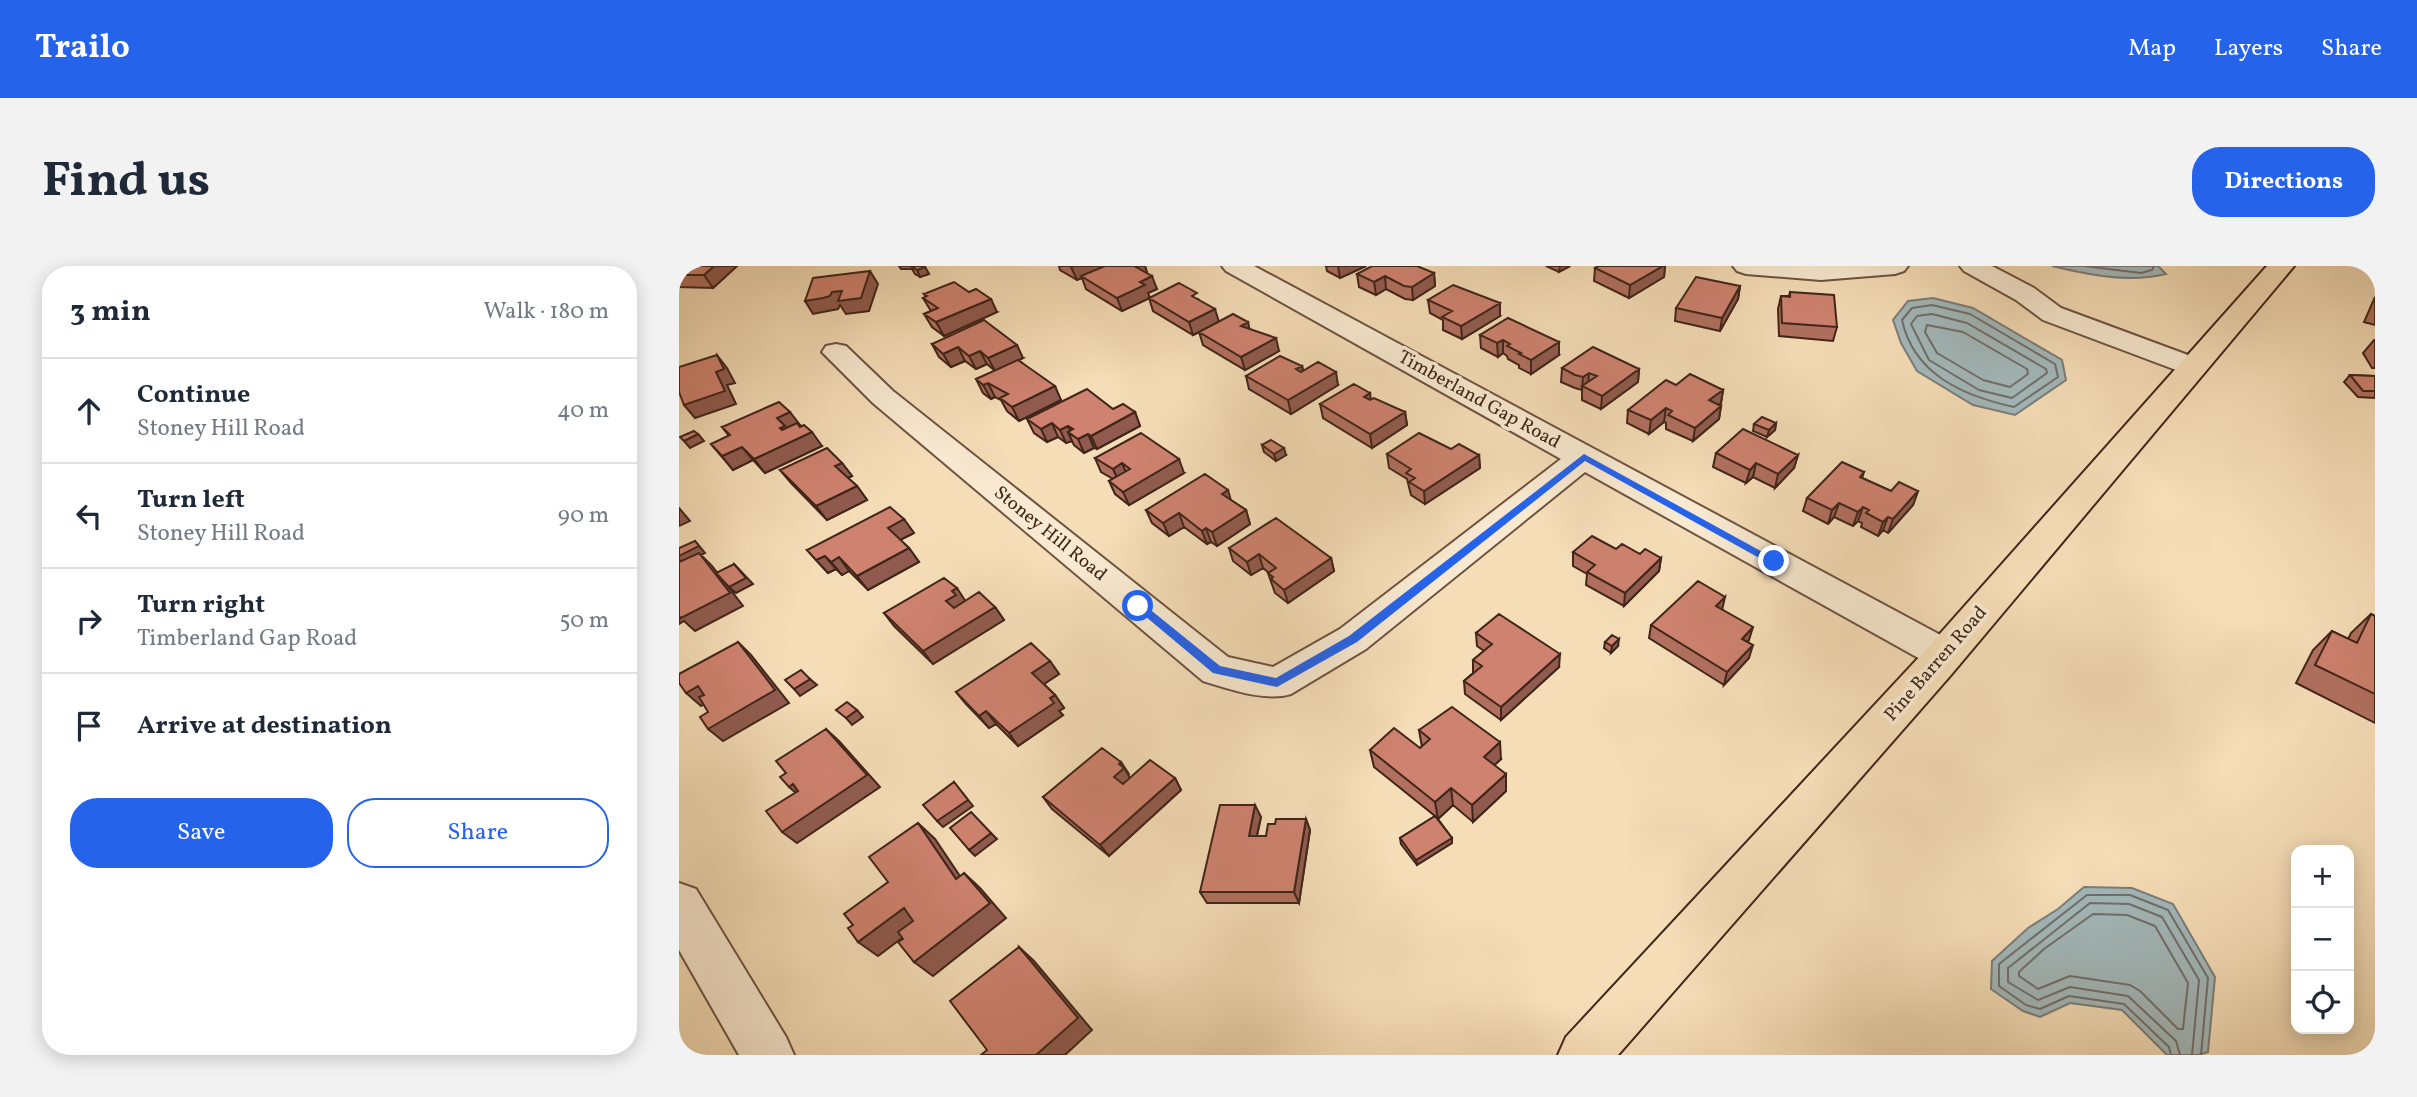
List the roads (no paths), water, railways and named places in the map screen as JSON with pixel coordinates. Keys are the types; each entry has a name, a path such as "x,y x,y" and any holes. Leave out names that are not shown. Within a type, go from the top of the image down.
{"main road":[{"name":"Pine Barren Road","path":"1584,1055 1945,655 2281,266"}],"street":[{"name":"Timberland Gap Road","path":"1235,266 1945,655"},
{"path":"1746,266 1857,273 1895,266"},
{"path":"1973,266 2025,294 2052,314 2201,358"},
{"name":"Stoney Hill Road","path":"836,352 883,397 1217,670 1277,682 1353,639 1584,457"},
{"path":"679,905 768,1055"}],"water":[{"path":"2052,266 2158,266 2166,274 2123,278"},
{"path":"1933,298 1973,308 2062,360 2066,380 2015,415 1973,405 1917,371 1901,343 1893,320 1908,301"},
{"path":"2084,887 2132,888 2173,904 2215,977 2208,1052 2198,1055 2167,1055 2122,1010 2070,1003 2040,1017 2023,1011 1991,989 1992,961 2028,928 2058,909"}]}
